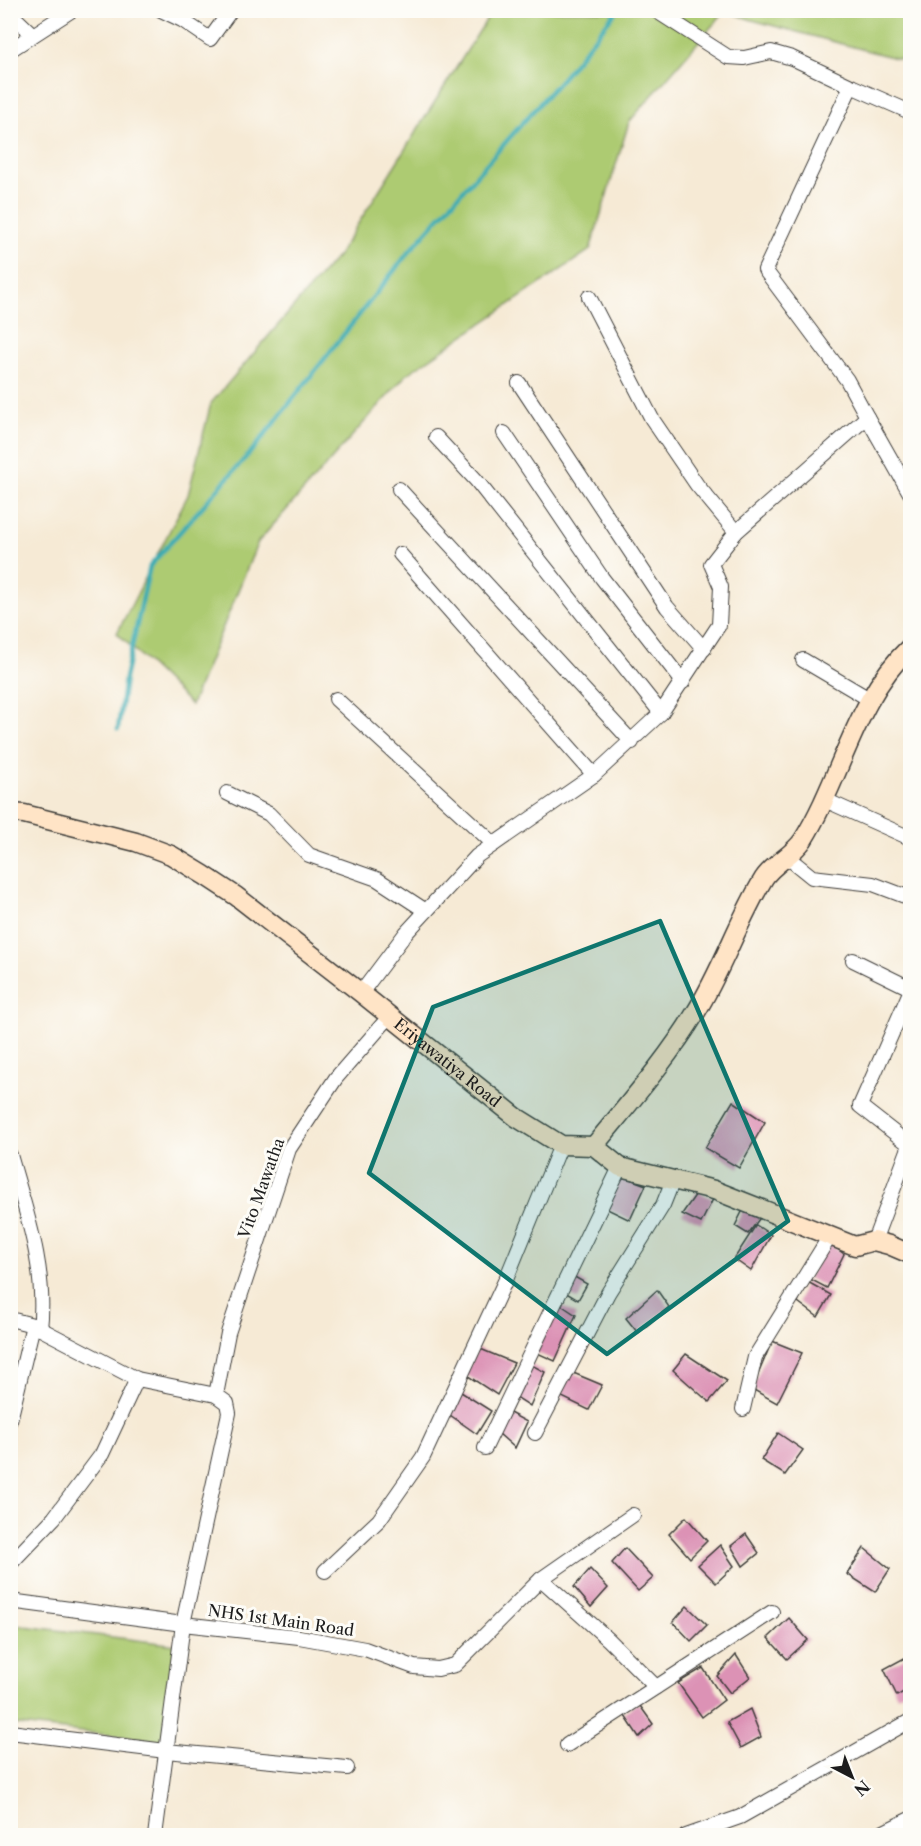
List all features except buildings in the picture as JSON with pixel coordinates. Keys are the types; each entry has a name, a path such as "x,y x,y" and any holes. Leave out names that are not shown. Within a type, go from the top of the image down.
{"street":[{"path":"10,50 72,10"},
{"path":"161,10 182,20 210,39 231,10"},
{"path":"655,10 728,57 744,58 771,52 792,58 910,112"},
{"path":"10,13 33,35"},
{"path":"851,86 765,270 847,380 910,493"},
{"path":"589,297 652,419 697,485 736,532"},
{"path":"519,383 667,607 704,649"},
{"path":"362,993 406,933 477,856 594,775 632,742 661,712 683,682 718,625 721,587 711,564 736,532 867,417"},
{"path":"504,433 602,578 683,682"},
{"path":"436,437 476,480 661,712"},
{"path":"399,489 632,742"},
{"path":"400,554 594,775"},
{"path":"594,1146 672,1050 697,1010 765,876 802,841 825,800 869,699 907,656"},
{"path":"803,660 869,699"},
{"path":"336,699 494,844"},
{"path":"227,793 269,814 309,855 377,879 426,911"},
{"path":"825,800 910,838"},
{"name":"Eriyawatiya Road","path":"10,813 24,814 136,842 171,855 236,896 362,993 388,1017 516,1117 561,1145"},
{"path":"786,856 812,878 873,884 910,898"},
{"path":"853,960 910,990 860,1106 910,1145 874,1241"},
{"name":"Vito Mawatha","path":"216,1395 228,1333 290,1149 336,1078 388,1017"},
{"path":"325,1571 379,1520 423,1457 507,1277 561,1145 594,1146 620,1167 724,1194 855,1246 874,1241 910,1254"},
{"path":"10,1155 38,1254 43,1305 10,1420"},
{"path":"485,1448 620,1167"},
{"path":"535,1433 608,1293 663,1205 673,1180"},
{"path":"743,1409 754,1357 830,1236"},
{"path":"10,1319 36,1327 137,1379 216,1395 227,1403 229,1413 183,1624 154,1836"},
{"path":"10,1564 54,1518 102,1454 137,1379"},
{"name":"NHS 1st Main Road","path":"10,1601 299,1637 365,1649 414,1667 438,1669 455,1665 541,1579 633,1515"},
{"path":"541,1579 609,1640 656,1688"},
{"path":"567,1745 771,1612"},
{"path":"686,1836 740,1817 910,1721"},
{"path":"10,1732 166,1751 347,1768"},
{"path":"876,1836 910,1820"}],"highlighted area":[{"path":"660,921 788,1221 607,1354 369,1173 433,1007"}],"green space":[{"path":"492,11 725,11 629,122 590,250 407,374 258,542 191,705 117,633 188,495 211,403 339,254"},
{"path":"725,11 910,11 910,62 752,20"},
{"path":"16,1625 176,1645 162,1741 11,1724 11,1661"}],"waterway":[{"path":"118,729 125,678 150,566 255,447 408,253 564,76 617,10"}]}
